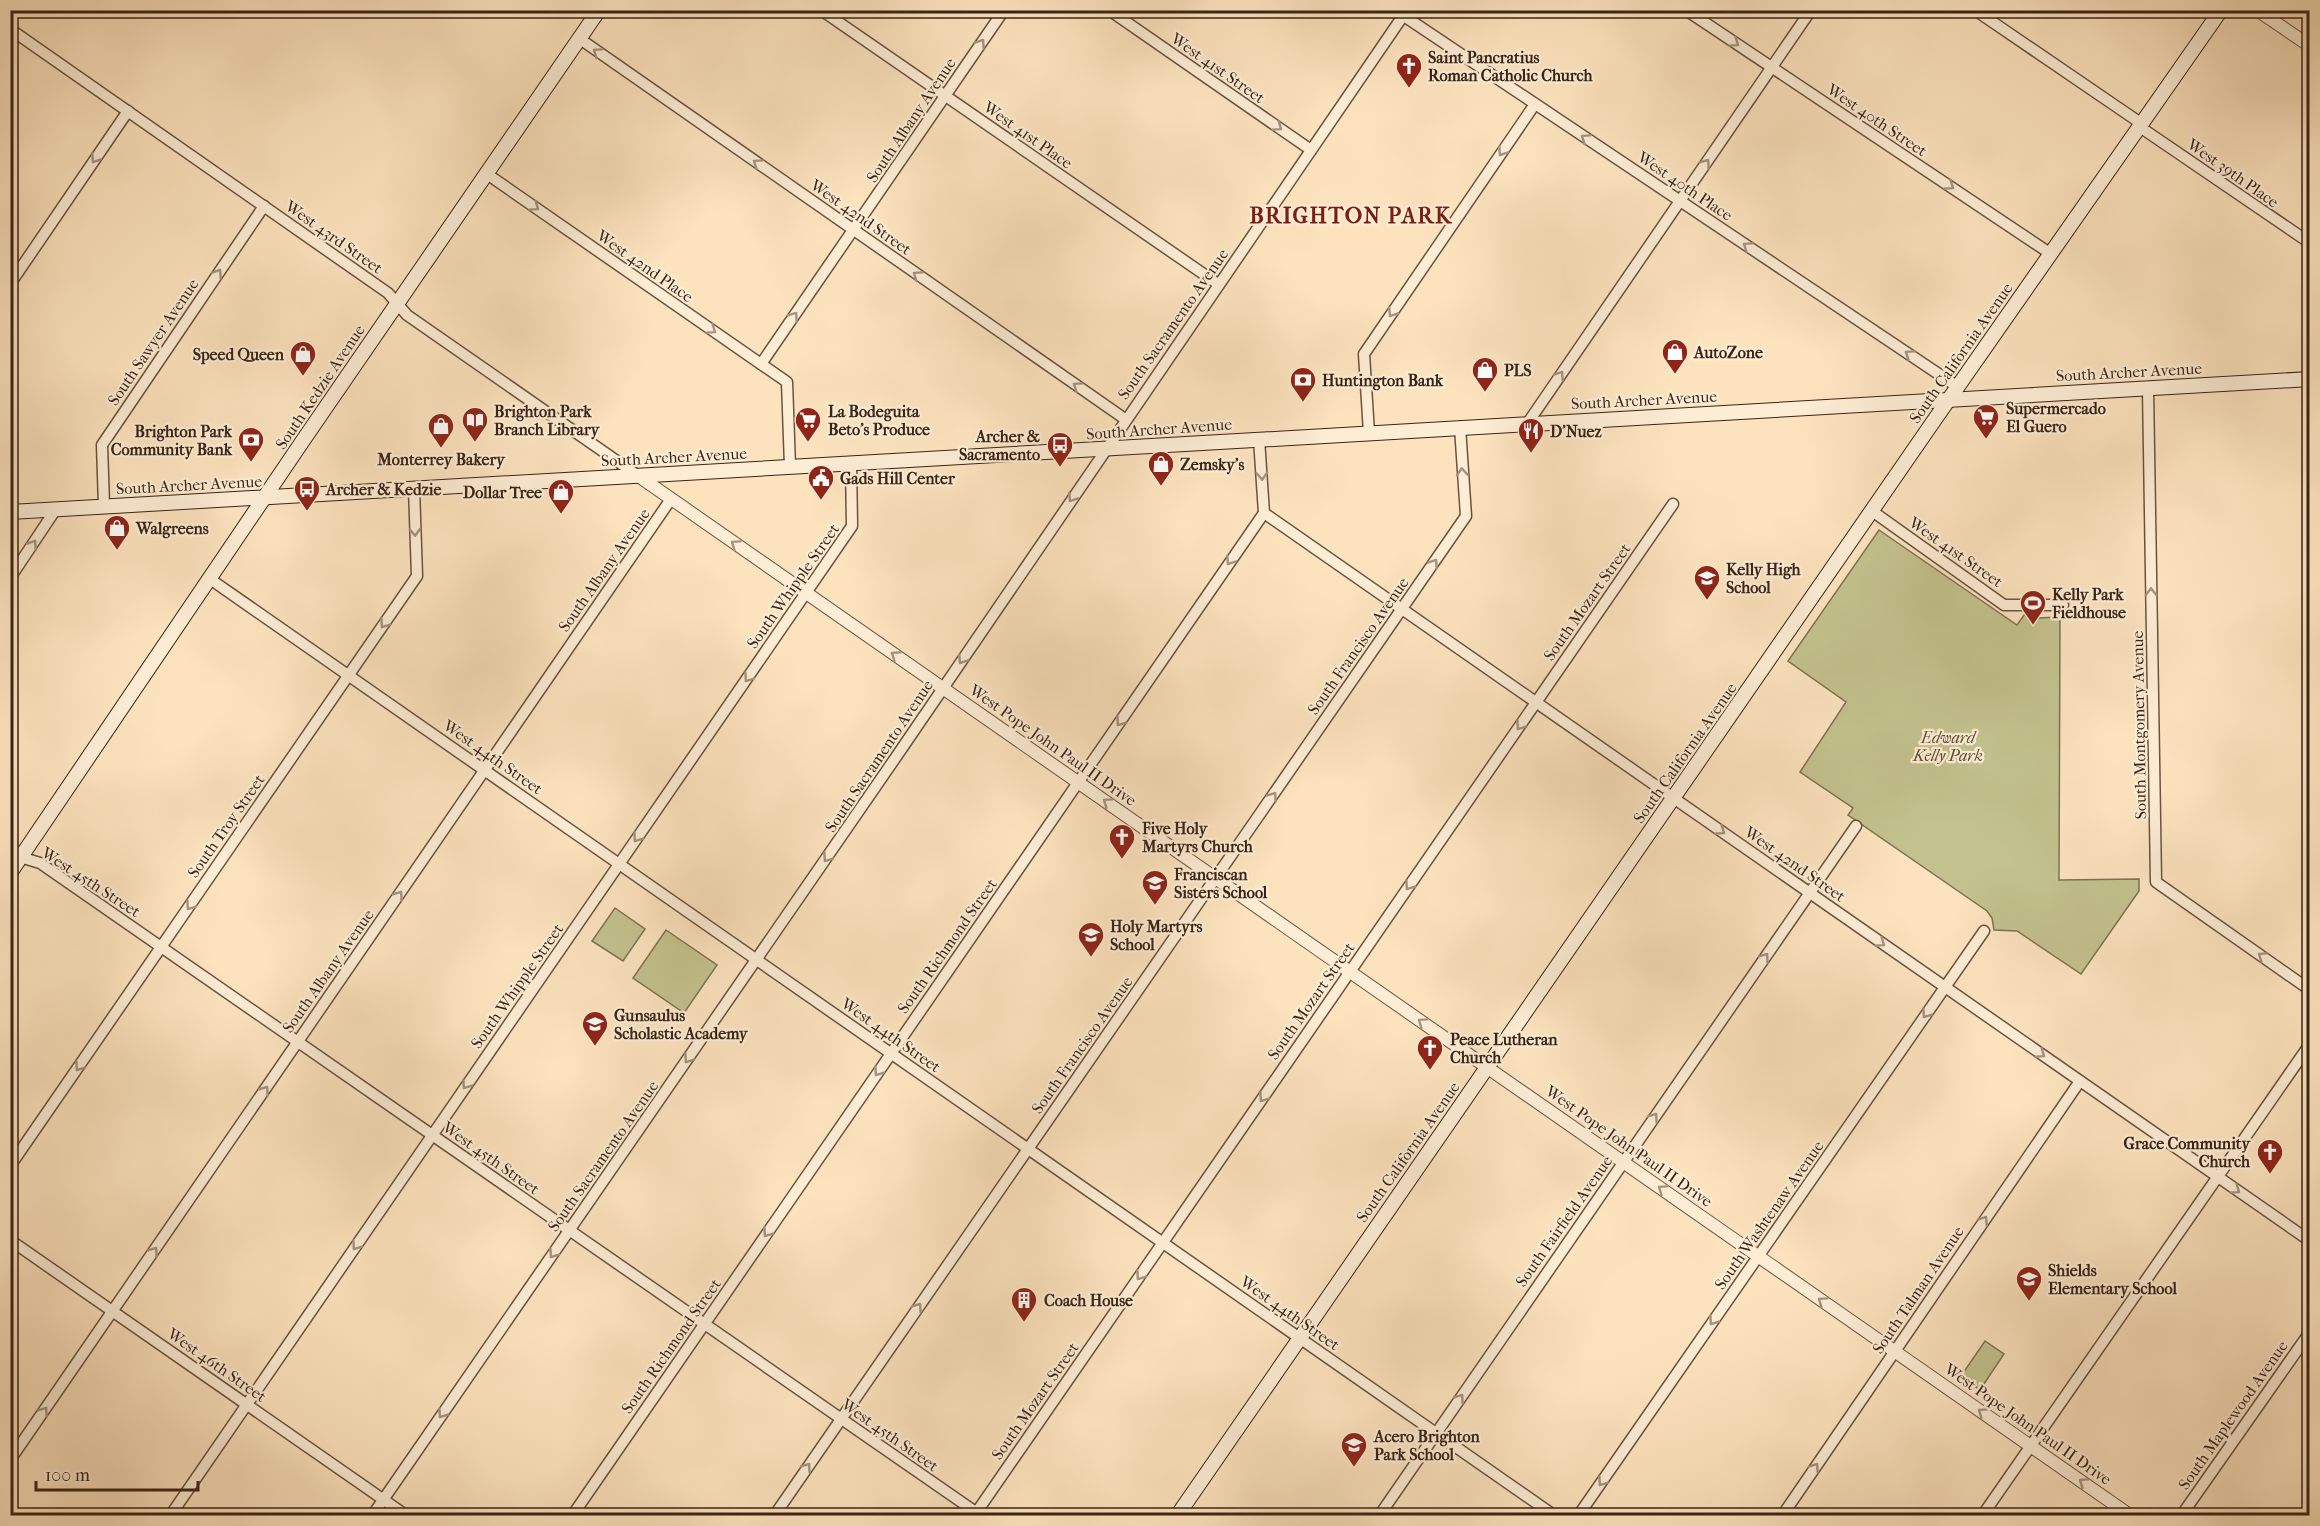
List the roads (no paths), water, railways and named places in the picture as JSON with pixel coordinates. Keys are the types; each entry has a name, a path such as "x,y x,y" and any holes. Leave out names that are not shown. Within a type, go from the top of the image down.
{"main road":[{"name":"South Kedzie Avenue","path":"10,873 16,856 210,579 599,10"},
{"name":"South California Avenue","path":"1177,1515 2221,10"},
{"name":"South Archer Avenue","path":"10,512 2310,379"}],"street":[{"name":"West 41st Place","path":"821,10 1218,284"},
{"name":"South Albany Avenue","path":"761,364 1004,10"},
{"name":"West 41st Street","path":"1109,10 1311,150"},
{"name":"West 40th Street","path":"1686,10 2051,254"},
{"path":"1527,424 1811,10"},
{"name":"West 39th Place","path":"1975,10 2310,243"},
{"path":"2257,10 2310,46"},
{"name":"South Sacramento Avenue","path":"372,1515 943,688 1311,150 1402,12"},
{"name":"West 40th Place","path":"1402,12 1535,104 1958,387"},
{"name":"West 43rd Street","path":"10,29 388,293 412,318 637,475"},
{"name":"West 42nd Street","path":"580,39 1125,419"},
{"path":"1369,433 1364,354 1535,104"},
{"path":"10,284 128,111"},
{"name":"West 42nd Place","path":"487,174 787,382 790,466"},
{"name":"South Sawyer Avenue","path":"104,506 102,445 264,206"},
{"name":"South Montgomery Avenue","path":"2148,388 2156,882 2310,990"},
{"name":"South Francisco Avenue","path":"774,1515 1466,516 1460,428"},
{"path":"1259,439 1264,513"},
{"name":"South Whipple Street","path":"170,1515 852,526 851,463"},
{"name":"West Pope John Paul II Drive","path":"637,475 2131,1515"},
{"name":"South Troy Street","path":"10,1166 417,576 414,488"},
{"name":"South Albany Avenue","path":"10,1460 671,499"},
{"name":"South Mozart Street","path":"977,1514 1673,504"},
{"path":"10,578 56,509"},
{"name":"West 41st Street","path":"1872,511 2004,605 2063,605"},
{"name":"West 42nd Street","path":"1264,513 2310,1241"},
{"name":"South Richmond Street","path":"572,1515 1264,513"},
{"name":"West 44th Street","path":"210,579 1556,1515"},
{"name":"South Fairfield Avenue","path":"1379,1515 1856,826"},
{"name":"West 45th Street","path":"16,856 40,862 977,1514"},
{"name":"South Washtenaw Avenue","path":"1578,1515 1984,931"},
{"path":"1982,1515 2310,1044"},
{"name":"South Talman Avenue","path":"1782,1515 2080,1081"},
{"name":"West 46th Street","path":"10,1240 406,1515"},
{"name":"South Maplewood Avenue","path":"2181,1515 2310,1332"}],"place":[{"name":"Saint Pancratius Roman Catholic Church","path":"1409,89"},
{"name":"AutoZone","path":"1675,375"},
{"name":"Speed Queen","path":"303,377"},
{"name":"PLS","path":"1485,393"},
{"name":"Huntington Bank","path":"1303,403"},
{"name":"Supermercado El Guero","path":"1986,440"},
{"name":"Brighton Park Branch Library","path":"475,443"},
{"name":"La Bodeguita Beto’s Produce","path":"808,443"},
{"name":"Monterrey Bakery","path":"441,449"},
{"name":"D'Nuez","path":"1531,454"},
{"name":"Brighton Park Community Bank","path":"251,463"},
{"name":"Archer & Sacramento","path":"1060,468"},
{"name":"Zemsky's","path":"1161,487"},
{"name":"Gads Hill Center","path":"821,501"},
{"name":"Archer & Kedzie","path":"307,512"},
{"name":"Dollar Tree","path":"561,515"},
{"name":"Walgreens","path":"117,551"},
{"name":"Kelly High School","path":"1707,601"},
{"name":"Kelly Park Fieldhouse","path":"2033,626"},
{"name":"Five Holy Martyrs Church","path":"1122,860"},
{"name":"Franciscan Sisters School","path":"1155,906"},
{"name":"Holy Martyrs School","path":"1091,958"},
{"name":"Gunsaulus Scholastic Academy","path":"595,1047"},
{"name":"Peace Lutheran Church","path":"1430,1071"},
{"name":"Grace Community Church","path":"2270,1175"},
{"name":"Shields Elementary School","path":"2029,1302"},
{"name":"Coach House","path":"1024,1323"},
{"name":"Acero Brighton Park School","path":"1354,1468"}],"district":[{"name":"BRIGHTON PARK","path":"1351,216"}],"park label":[{"name":"Edward Kelly Park","path":"1948,746"}]}
